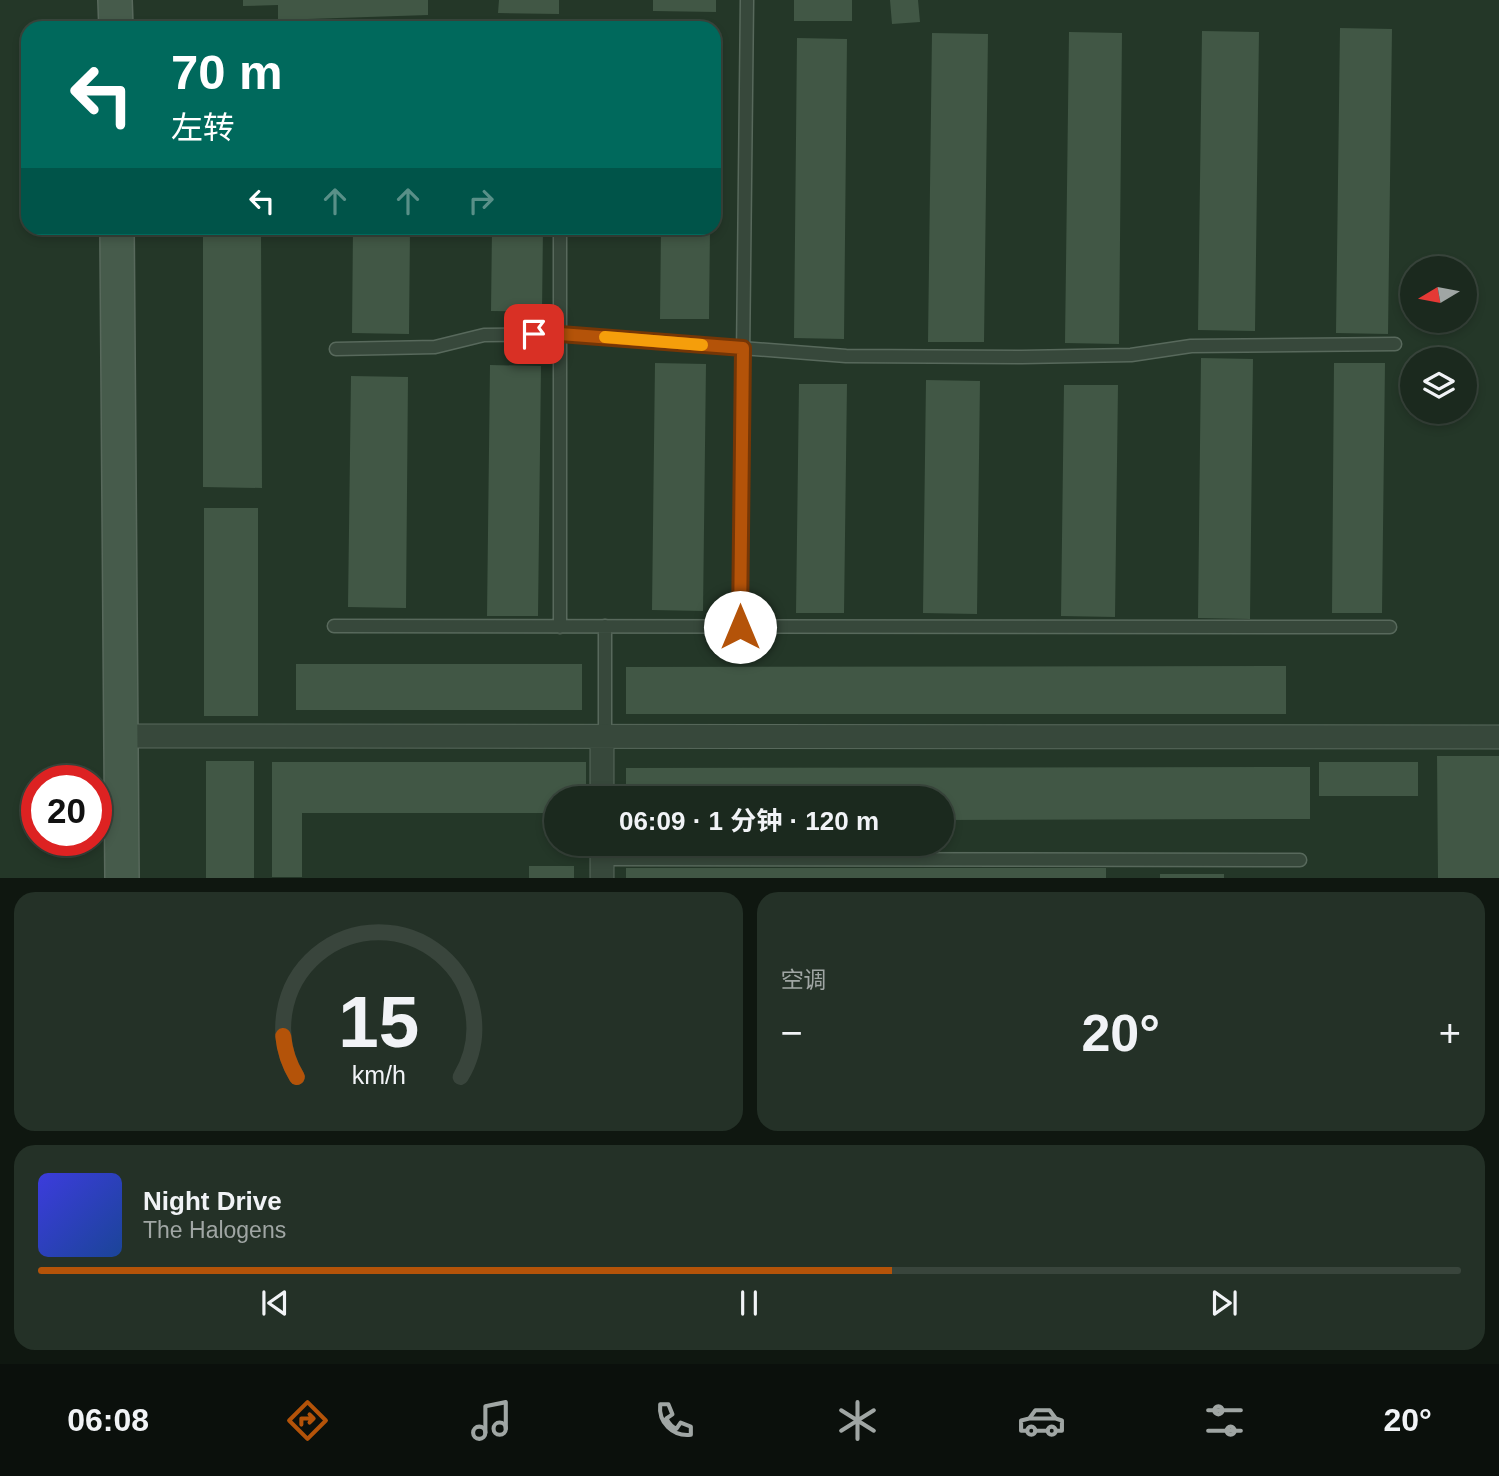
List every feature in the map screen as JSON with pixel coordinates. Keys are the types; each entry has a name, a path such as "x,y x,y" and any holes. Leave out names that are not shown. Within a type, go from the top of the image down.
{"main road":[{"path":"115,0 116,21"},
{"path":"117,235 122,877"}],"street":[{"path":"120,736 1499,737"},
{"path":"602,786 604,736"}],"lane":[{"path":"740,627 747,0"},
{"path":"560,235 560,626"},
{"path":"336,349 435,347 484,335 560,334 846,356 1132,355 1191,346 1395,344"},
{"path":"334,626 1390,628"},
{"path":"604,736 605,626"},
{"path":"602,860 1300,860"}],"building":[{"path":"243,0 428,0 428,15 278,20 278,5 243,6"},
{"path":"499,0 559,0 559,14 498,13"},
{"path":"653,0 716,0 716,12 653,11"},
{"path":"794,0 852,0 852,21 794,21"},
{"path":"890,0 918,0 920,22 892,24"},
{"path":"1340,28 1392,29 1388,334 1336,333"},
{"path":"1202,31 1259,32 1255,331 1198,330"},
{"path":"1069,32 1122,33 1119,344 1065,343"},
{"path":"932,33 988,34 984,342 928,342"},
{"path":"797,38 847,39 844,339 794,338"},
{"path":"203,235 261,235 262,488 203,487"},
{"path":"353,235 410,235 409,334 352,333"},
{"path":"492,235 543,235 542,312 491,311"},
{"path":"661,235 710,235 709,319 660,319"},
{"path":"1201,358 1253,359 1250,619 1198,618"},
{"path":"655,363 706,364 703,611 652,610"},
{"path":"1334,363 1385,363 1382,613 1332,613"},
{"path":"490,365 541,366 538,616 487,616"},
{"path":"351,376 408,377 406,608 348,607"},
{"path":"926,380 980,381 977,614 923,613"},
{"path":"799,384 847,384 844,613 796,613"},
{"path":"1064,385 1118,385 1115,617 1061,616"},
{"path":"204,508 258,508 258,716 204,716"},
{"path":"296,664 582,664 582,710 296,710"},
{"path":"1286,666 1286,714 626,714 626,667"},
{"path":"1437,756 1499,756 1499,878 1438,878"},
{"path":"206,761 254,761 254,878 206,878"},
{"path":"272,762 586,762 586,786 544,786 544,813 302,813 302,877 272,877"},
{"path":"1319,762 1418,762 1418,796 1319,796"},
{"path":"1310,767 1310,819 954,820 954,786 626,786 626,768"},
{"path":"529,866 574,866 574,878 529,878"},
{"path":"626,868 1106,868 1106,878 626,878"},
{"path":"1160,874 1224,874 1224,878 1160,878"}],"slow traffic":[{"path":"605,337 702,345"}],"route":[{"path":"534,334 743,348 740,627"}]}
